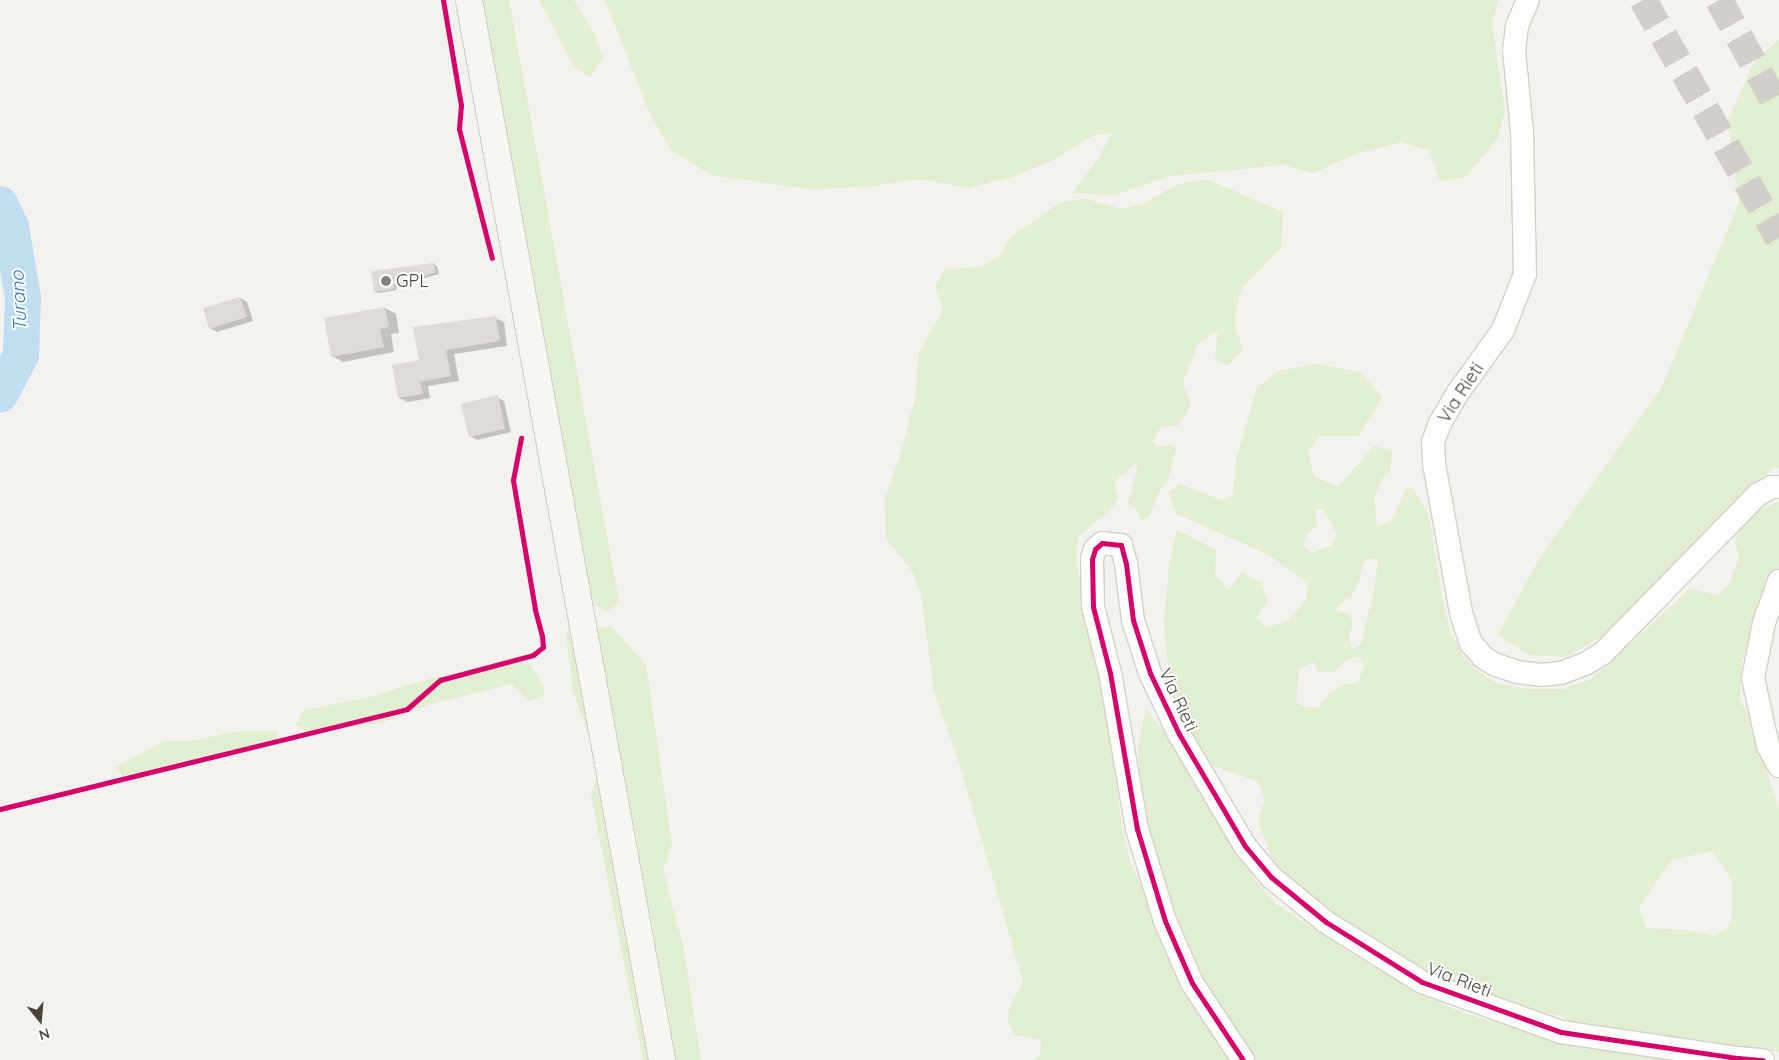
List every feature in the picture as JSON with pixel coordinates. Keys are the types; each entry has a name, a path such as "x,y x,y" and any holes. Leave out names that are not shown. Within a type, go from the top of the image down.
{"main road":[{"path":"469,0 662,1060"}],"street":[{"name":"Via Rieti","path":"1528,0 1517,26 1514,50 1522,132 1525,274 1503,330 1457,394 1440,423 1434,442 1434,464 1461,612 1471,644 1483,657 1494,664 1517,672 1541,675 1561,673 1585,664 1603,653 1757,495 1772,487 1779,487"},
{"name":"Via Rieti","path":"1243,1060 1192,983 1165,921 1137,829 1110,673 1093,607 1092,559 1095,548 1102,543 1121,544 1126,564 1133,620 1150,673 1179,734 1245,846 1271,877 1326,922 1422,982 1561,1032 1763,1060"},
{"path":"1779,580 1764,622 1753,678 1768,746 1779,766"}],"green space":[{"path":"477,0 509,0 619,602 608,612 596,605 583,578"},
{"path":"539,0 574,0 594,33 603,59 590,77 574,67"},
{"path":"605,0 1498,0 1492,24 1505,111 1498,138 1467,176 1440,182 1430,151 1402,142 1358,153 1313,173 1283,165 1171,176 1115,195 1072,193 1100,156 1111,134 1094,135 1053,160 1013,177 968,188 919,179 873,186 814,190 711,175 671,150 650,114"},
{"path":"1779,40 1779,468 1774,467 1623,624 1566,657 1529,655 1498,635 1539,559 1662,387 1739,203 1728,120 1754,62"},
{"path":"1206,179 1283,212 1281,248 1241,289 1234,322 1243,349 1228,366 1215,359 1218,330 1198,344 1183,382 1191,405 1179,425 1161,427 1153,440 1156,447 1172,445 1176,448 1168,480 1159,492 1148,518 1141,520 1136,509 1128,503 1137,471 1137,461 1125,474 1118,477 1114,484 1119,497 1111,509 1078,537 1076,561 1102,678 1122,828 1130,861 1167,947 1231,1060 1034,1060 1040,1056 1041,1040 1015,1035 1008,1023 1009,1008 1023,982 960,766 934,691 921,594 912,571 886,539 885,498 901,453 915,399 919,352 943,310 935,285 945,270 982,266 998,257 1012,236 1061,202 1087,199 1121,209 1143,204 1176,185"},
{"path":"1317,364 1360,372 1383,397 1358,436 1319,436 1308,452 1314,476 1338,487 1374,446 1392,451 1390,471 1382,479 1374,498 1377,527 1392,520 1406,489 1413,488 1429,515 1442,597 1450,631 1463,656 1475,669 1496,683 1528,689 1564,689 1591,679 1690,589 1718,595 1729,584 1739,558 1735,539 1748,516 1777,502 1779,503 1779,568 1742,660 1740,699 1753,727 1779,809 1779,1052 1591,1031 1558,1015 1536,1012 1476,993 1413,965 1361,934 1311,898 1274,864 1258,821 1265,799 1258,781 1209,765 1183,714 1169,677 1164,623 1169,564 1177,530 1216,550 1215,574 1228,590 1242,572 1261,583 1268,602 1256,618 1266,627 1288,621 1306,600 1308,583 1267,554 1177,514 1168,493 1179,484 1222,500 1233,495 1236,461 1257,388 1278,371","holes":["1323,509 1337,534 1331,546 1311,553 1303,545 1306,535 1317,526 1316,510","1369,558 1378,560 1374,591 1361,645 1352,649 1349,636 1353,623 1350,615 1336,610 1346,598 1350,599 1359,581 1363,563","1353,657 1359,657 1364,665 1358,682 1343,685 1330,692 1318,707 1305,707 1296,702 1299,670 1313,662 1319,672 1334,672 1344,662","1712,851 1732,880 1732,915 1728,928 1714,936 1688,930 1646,928 1639,907 1672,860"]},
{"path":"611,626 646,665 672,844 663,871 683,945 701,1060 643,1060 591,794 600,769 573,691 566,632"},
{"path":"513,658 530,665 543,684 544,696 529,701 512,684 427,705 383,722 311,734 295,725 304,710 374,696 407,685"},
{"path":"1146,708 1182,757 1237,840 1254,879 1276,904 1370,965 1451,1008 1486,1020 1517,1027 1729,1060 1256,1060 1195,965 1160,873 1139,783 1138,746"},
{"path":"239,731 277,731 277,741 172,769 123,776 115,767 164,741 190,741"}],"building":[{"path":"434,263 436,272 394,285 394,289 374,292 371,271"},
{"path":"240,297 247,317 209,329 203,308"},
{"path":"385,307 389,327 380,329 384,347 331,357 324,318"},
{"path":"496,316 500,341 446,350 451,376 420,382 423,394 398,398 392,365 419,360 413,327"},
{"path":"498,395 505,429 469,437 461,404"}],"waterway":[{"name":"Turano","path":"0,204 11,227 23,298 21,355 0,395"}],"tunnel":[{"path":"1643,0 1779,238"},
{"path":"1719,0 1779,110"}],"cycle path":[{"path":"443,0 461,105 459,129 492,258"},
{"path":"0,809 407,709 440,680 533,655 543,647 513,480 521,438"},
{"path":"1243,1060 1192,983 1165,921 1137,829 1110,673 1093,607 1092,559 1095,549 1102,543 1121,545 1126,564 1133,620 1150,673 1179,734 1245,846 1271,877 1326,922 1422,982 1561,1032 1763,1060"}],"place":[{"name":"GPL","path":"386,281"}]}
